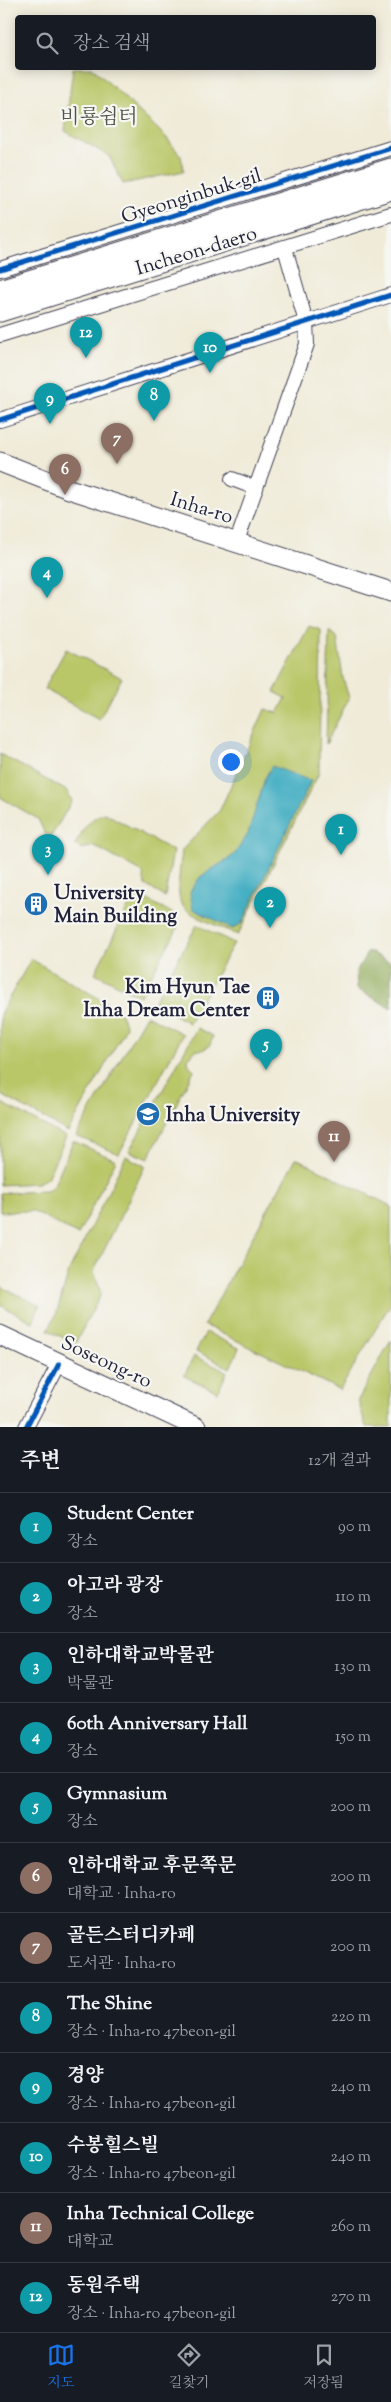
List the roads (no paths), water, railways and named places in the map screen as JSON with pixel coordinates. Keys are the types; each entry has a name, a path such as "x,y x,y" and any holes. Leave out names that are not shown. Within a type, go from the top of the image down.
{"highway":[{"name":"Incheon-daero","path":"0,290 391,169"},
{"name":"Incheon-daero","path":"0,311 391,189"}],"main road":[{"name":"Inha-ro","path":"0,462 69,489 237,541 391,592"},
{"name":"Soseong-ro","path":"0,1335 196,1427"}],"street":[{"name":"Gyeonginbuk-gil","path":"0,269 391,148"},
{"path":"0,336 391,214"},
{"path":"237,541 307,344 306,322 285,248"},
{"path":"0,420 391,294"},
{"path":"232,479 256,488"},
{"path":"26,1427 59,1364"}],"water":[{"path":"272,766 311,781 242,923 233,929 193,909 190,892 200,877 234,855 248,834 265,778"}],"place":[{"name":"동원주택","path":"86,358"},
{"name":"수봉힐스빌","path":"210,373"},
{"name":"The Shine","path":"154,421"},
{"name":"경양","path":"50,424"},
{"name":"골든스터디카페","path":"117,464"},
{"name":"인하대학교 후문쪽문","path":"65,495"},
{"name":"60th Anniversary Hall","path":"47,598"},
{"name":"Student Center","path":"341,855"},
{"name":"인하대학교박물관","path":"48,875"},
{"name":"University Main Building","path":"36,904"},
{"name":"아고라 광장","path":"270,928"},
{"name":"Kim Hyun Tae Inha Dream Center","path":"268,998"},
{"name":"Gymnasium","path":"266,1070"},
{"name":"Inha University","path":"148,1114"},
{"name":"Inha Technical College","path":"334,1162"}],"park label":[{"name":"비룡쉼터","path":"99,116"}]}
